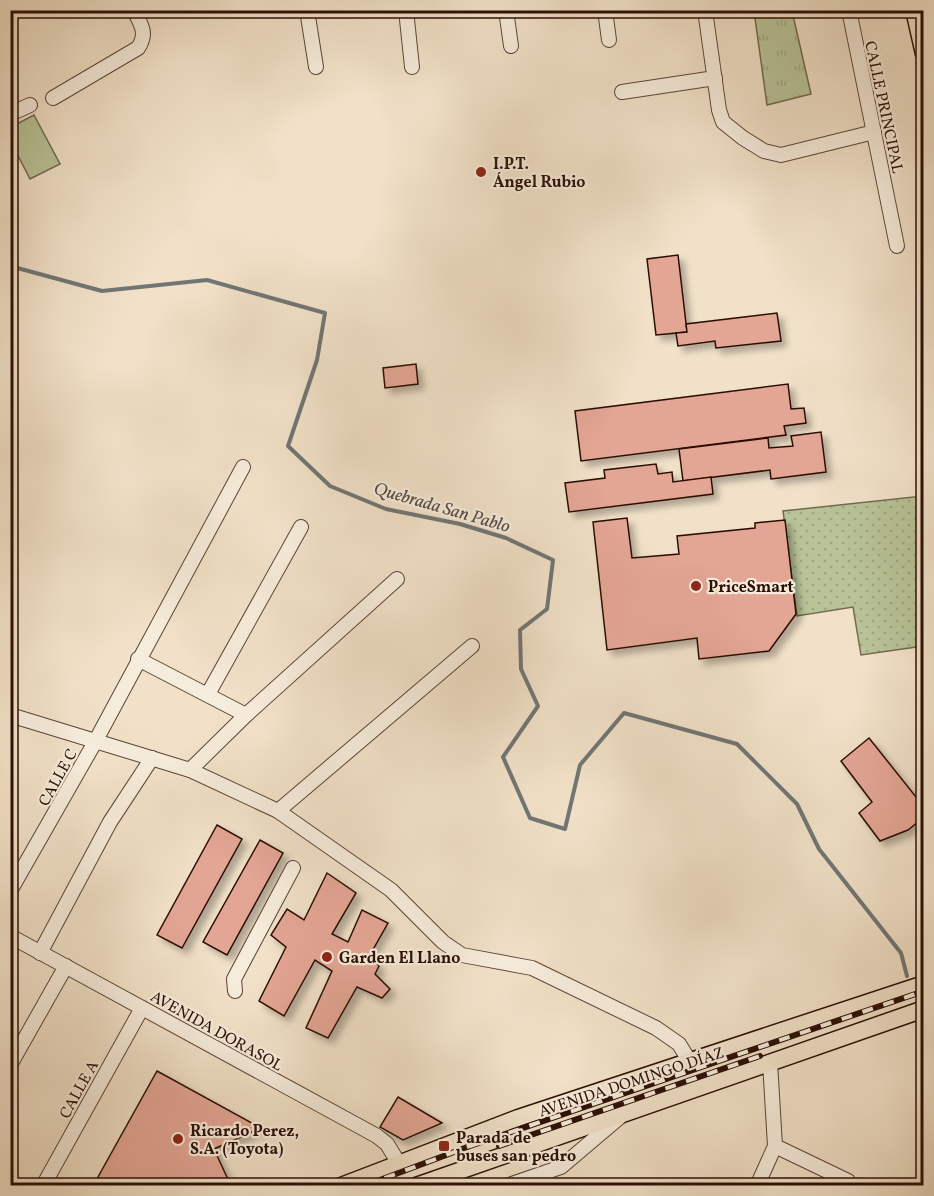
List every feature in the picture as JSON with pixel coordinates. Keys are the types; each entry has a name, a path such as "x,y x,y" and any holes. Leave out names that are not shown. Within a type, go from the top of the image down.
{"main road":[{"path":"914,10 924,54"},
{"name":"AVENIDA DOMINGO DÍAZ","path":"340,1185 518,1118 924,984"},
{"name":"AVENIDA DOMINGO DÍAZ","path":"416,1185 924,1009"}],"street":[{"path":"53,98 138,48 144,39 143,29 134,10"},
{"path":"308,10 316,67"},
{"path":"406,10 412,67"},
{"path":"506,10 511,46"},
{"path":"605,10 609,40"},
{"path":"705,10 723,122 764,151 781,155 874,132"},
{"name":"CALLE PRINCIPAL","path":"849,10 897,246"},
{"path":"622,92 715,78"},
{"path":"10,114 30,105"},
{"name":"CALLE C","path":"10,891 95,742 243,468"},
{"path":"208,694 301,527"},
{"path":"190,770 246,715 397,579"},
{"path":"278,811 472,646"},
{"path":"138,659 246,715"},
{"path":"10,715 190,770 278,811 391,890 443,942 462,955 532,968 656,1028 680,1044 690,1062"},
{"path":"40,953 110,822 152,758"},
{"path":"235,991 234,978 293,868"},
{"name":"AVENIDA DORASOL","path":"10,936 377,1136 387,1144 398,1162"},
{"path":"10,1065 66,966"},
{"name":"CALLE A","path":"43,1185 142,1008"},
{"path":"757,1185 775,1146 770,1062"},
{"path":"506,1185 561,1167 626,1111"},
{"path":"775,1146 848,1181 845,1185"}],"green space":[{"path":"754,11 792,11 811,94 767,105"},
{"path":"34,115 60,164 30,179 11,142 11,127"},
{"path":"923,496 923,646 861,655 853,607 797,616 783,511"}],"building":[{"path":"678,255 687,332 656,335 647,259"},
{"path":"777,313 781,341 716,348 715,341 678,346 676,333 687,332 686,324"},
{"path":"416,364 418,384 385,388 383,368"},
{"path":"788,384 791,409 804,408 806,423 784,426 786,435 581,461 575,411"},
{"path":"821,432 826,472 771,479 770,470 683,481 679,449 768,438 769,448 793,446 791,436"},
{"path":"656,464 658,474 672,472 673,482 711,477 713,494 569,512 565,483 605,478 604,470"},
{"name":"PriceSmart","path":"627,518 632,558 679,554 677,536 755,528 755,523 785,520 796,614 769,651 699,659 697,638 607,650 593,522"},
{"path":"869,738 924,807 924,817 908,830 880,841 859,813 872,802 841,761"},
{"path":"217,825 242,839 182,948 157,935"},
{"path":"260,840 283,853 227,955 203,942"},
{"name":"Garden El Llano","path":"327,873 356,893 332,934 348,942 362,910 388,923 370,955 379,966 375,974 390,989 382,998 357,987 328,1038 306,1028 332,971 315,960 284,1016 259,1001 286,947 271,935 287,909 304,920"},
{"name":"Ricardo Perez, S.A. (Toyota)","path":"157,1071 261,1128 214,1149 231,1186 93,1186"},
{"path":"398,1097 442,1123 403,1140 380,1127"}],"waterway":[{"name":"Quebrada San Pablo","path":"10,266 102,291 207,280 325,313 317,360 288,446 330,486 386,509 460,524 506,538 553,560 547,609 520,630 521,669 538,706 503,757 530,818 565,829 580,765 624,713 737,744 797,804 819,849 901,953 907,976"}],"railway":[{"path":"364,1186 470,1146 924,991"},
{"path":"499,1146 760,1056"}],"place":[{"name":"I.P.T. Ángel Rubio","path":"481,172"},
{"name":"PriceSmart","path":"696,586"},
{"name":"Garden El Llano","path":"327,957"},
{"name":"Ricardo Perez, S.A. (Toyota)","path":"178,1139"},
{"name":"Parada de buses san pedro","path":"444,1146"}]}
